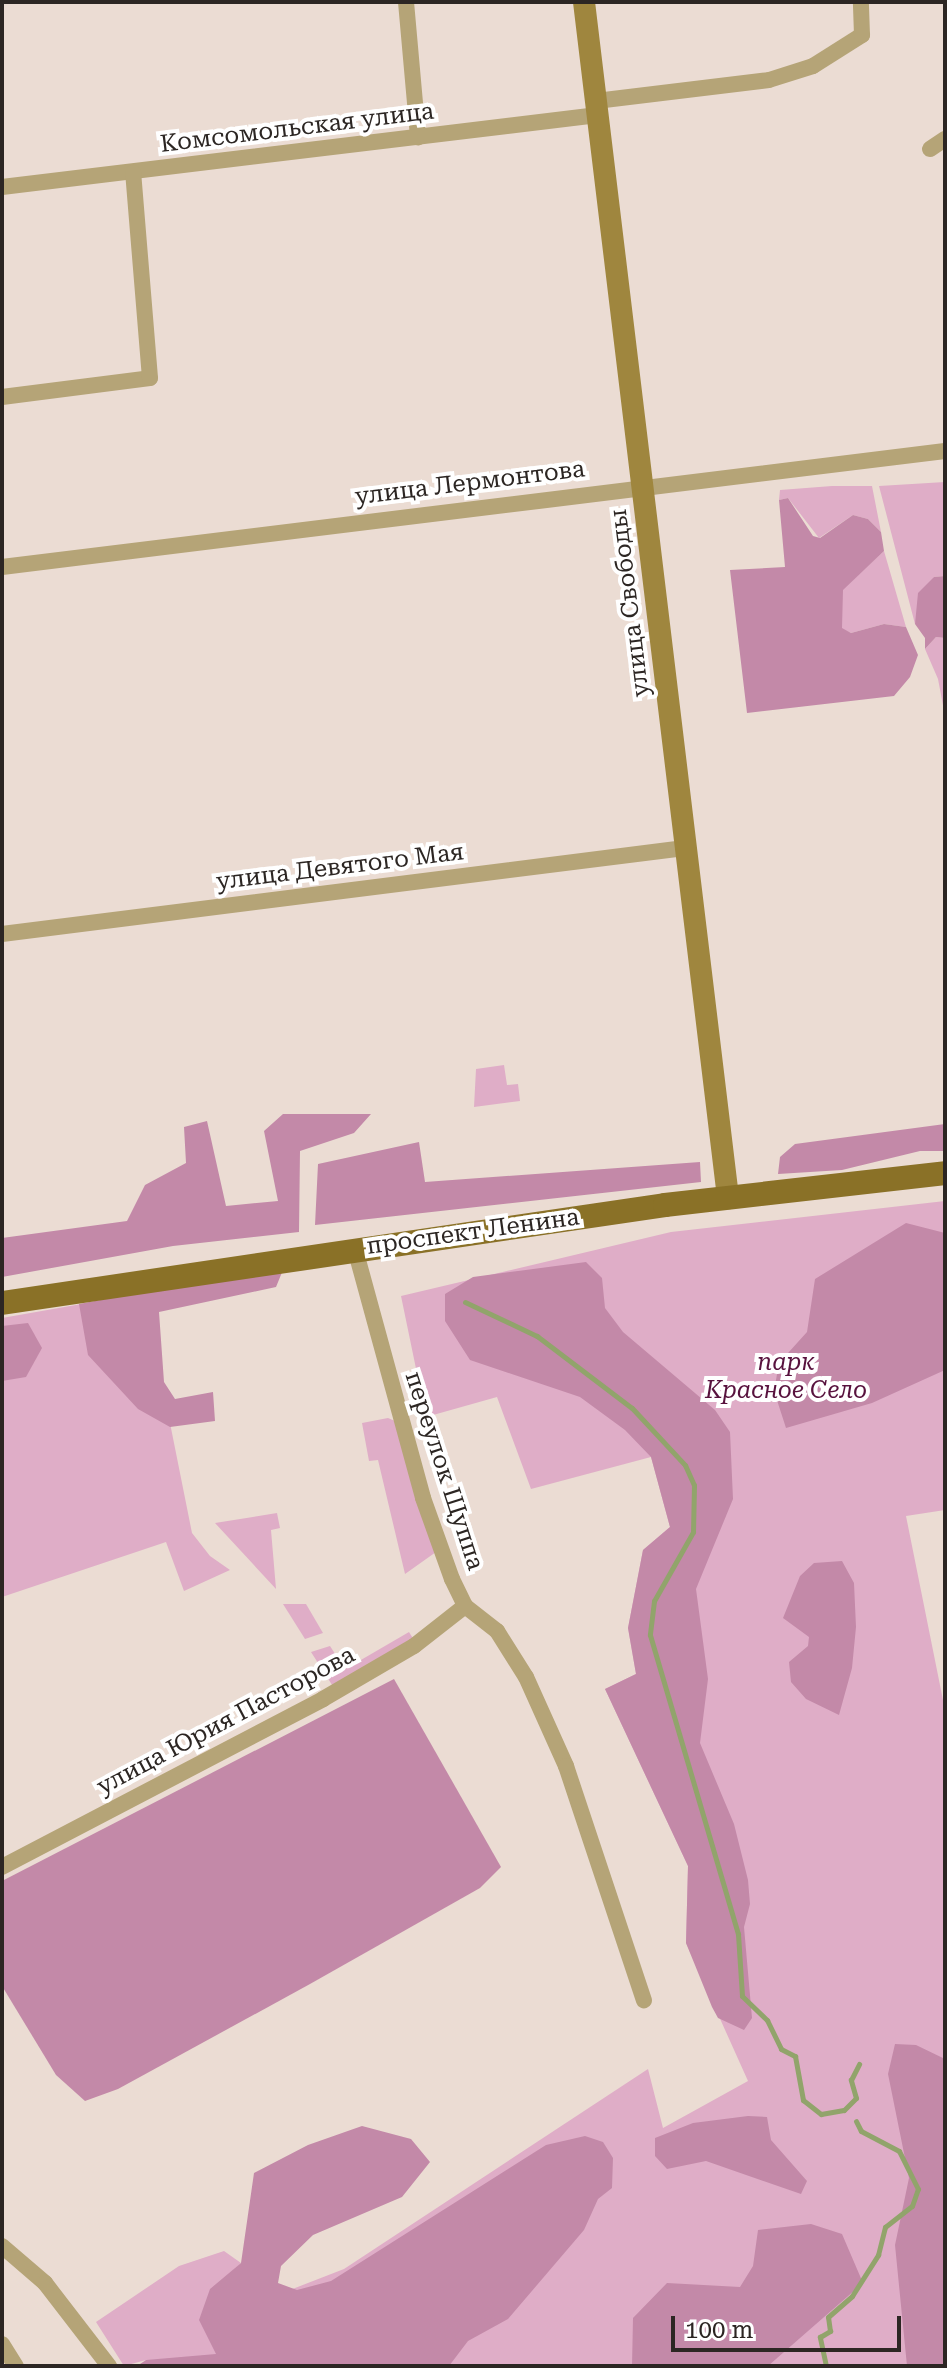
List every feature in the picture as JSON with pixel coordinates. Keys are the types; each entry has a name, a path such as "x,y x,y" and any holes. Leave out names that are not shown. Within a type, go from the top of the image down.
{"main road":[{"name":"улица Свободы","path":"584,2 728,1198"},
{"name":"проспект Ленина","path":"2,1303 355,1249 728,1198 945,1173"}],"street":[{"path":"406,2 418,137"},
{"name":"Комсомольская улица","path":"2,187 418,137 769,80 813,66 862,35 861,2"},
{"path":"930,149 945,139"},
{"path":"2,397 150,378 133,173"},
{"name":"улица Лермонтова","path":"2,567 641,485 945,451"},
{"name":"улица Девятого Мая","path":"2,934 685,848"},
{"name":"переулок Щуппа","path":"355,1249 423,1498 465,1606 497,1631 526,1677 566,1766 644,2000"},
{"name":"улица Юрия Пасторова","path":"2,1867 323,1699 414,1646 465,1606"},
{"path":"2,2246 45,2283 109,2366"},
{"path":"2,2344 16,2366"}],"green space":[{"path":"945,482 945,576 934,577 915,624 879,486"},
{"path":"872,486 881,532 868,519 853,515 819,538 788,498 779,500 780,490"},
{"path":"788,498 813,536 820,538 853,515 868,519 881,532 884,551 843,590 842,628 851,633 884,624 906,627 918,655 910,677 894,696 747,713 730,570 785,567 779,500"},
{"path":"884,551 906,627 884,624 851,633 842,629 842,590"},
{"path":"945,576 945,638 936,637 925,649 925,638 915,624 918,593 934,577"},
{"path":"936,637 945,638 945,716 938,679 925,649"},
{"path":"504,1065 507,1085 518,1084 520,1101 474,1107 476,1069"},
{"path":"283,1114 371,1114 354,1133 300,1151 299,1232 173,1246 2,1277 2,1238 127,1221 145,1185 186,1163 184,1127 207,1121 226,1206 278,1201 264,1131"},
{"path":"945,1124 945,1151 920,1151 842,1170 778,1174 780,1157 795,1144"},
{"path":"419,1142 425,1182 700,1162 701,1182 315,1225 318,1164"},
{"name":"парк Красное Село","path":"945,1201 945,1510 906,1516 945,1710 945,2366 161,2366 146,2360 124,2366 96,2322 179,2266 224,2251 241,2263 228,2275 259,2302 344,2269 648,2069 663,2128 748,2081 686,1943 688,1866 605,1689 636,1674 628,1628 643,1550 670,1527 651,1457 531,1489 497,1397 426,1417 401,1296 671,1232"},
{"path":"906,1223 945,1233 945,1370 872,1403 786,1428 774,1391 779,1363 807,1332 815,1279"},
{"path":"586,1262 602,1278 605,1308 623,1332 715,1410 730,1432 733,1499 696,1589 708,1679 700,1743 734,1824 748,1880 750,1904 744,1927 752,2018 744,2030 718,2018 712,2007 686,1943 688,1866 605,1689 636,1674 628,1628 643,1550 670,1527 651,1457 625,1430 580,1397 470,1360 445,1321 445,1294 473,1277"},
{"path":"285,1265 276,1287 159,1312 164,1382 175,1399 213,1392 215,1421 170,1427 138,1409 88,1355 79,1304"},
{"path":"144,1293 192,1533 210,1556 230,1570 184,1591 166,1542 2,1597 2,1318"},
{"path":"28,1323 42,1348 26,1377 2,1381 2,1326"},
{"path":"388,1418 395,1421 436,1552 405,1574 378,1460 369,1461 362,1423"},
{"path":"277,1513 280,1528 271,1530 276,1589 215,1523"},
{"path":"842,1561 854,1583 856,1627 852,1668 839,1715 806,1699 791,1682 789,1662 808,1646 809,1637 783,1618 800,1576 814,1563"},
{"path":"283,1604 306,1604 323,1633 305,1639"},
{"path":"409,1632 414,1640 334,1688 311,1652 330,1646 341,1663 354,1664"},
{"path":"394,1679 501,1867 480,1888 310,1984 118,2089 85,2101 56,2075 2,1986 2,1881"},
{"path":"895,2044 916,2045 945,2059 945,2366 907,2366 895,2245 909,2178 888,2074"},
{"path":"748,2116 767,2117 771,2140 807,2181 801,2194 706,2161 667,2169 655,2156 655,2138 693,2123"},
{"path":"362,2126 411,2139 430,2162 402,2197 313,2235 281,2266 278,2283 297,2290 331,2281 546,2145 585,2136 603,2142 613,2158 612,2188 598,2199 584,2230 508,2319 468,2341 449,2366 137,2366 146,2360 216,2354 199,2320 210,2289 241,2263 254,2173 308,2145"},
{"path":"811,2224 842,2234 863,2283 768,2366 632,2366 633,2318 667,2283 740,2287 753,2266 758,2230"}],"waterway":[{"path":"465,1302 537,1336 632,1408 685,1465 694,1485 693,1532 654,1601 650,1635 738,1934 742,1996 767,2020 781,2049 795,2056 803,2100 821,2114 844,2110 856,2098 851,2080 859,2064"},
{"path":"826,2366 820,2337 830,2331 828,2317 852,2296 878,2255 885,2227 912,2206 918,2189 899,2151 861,2131 856,2121"}]}
